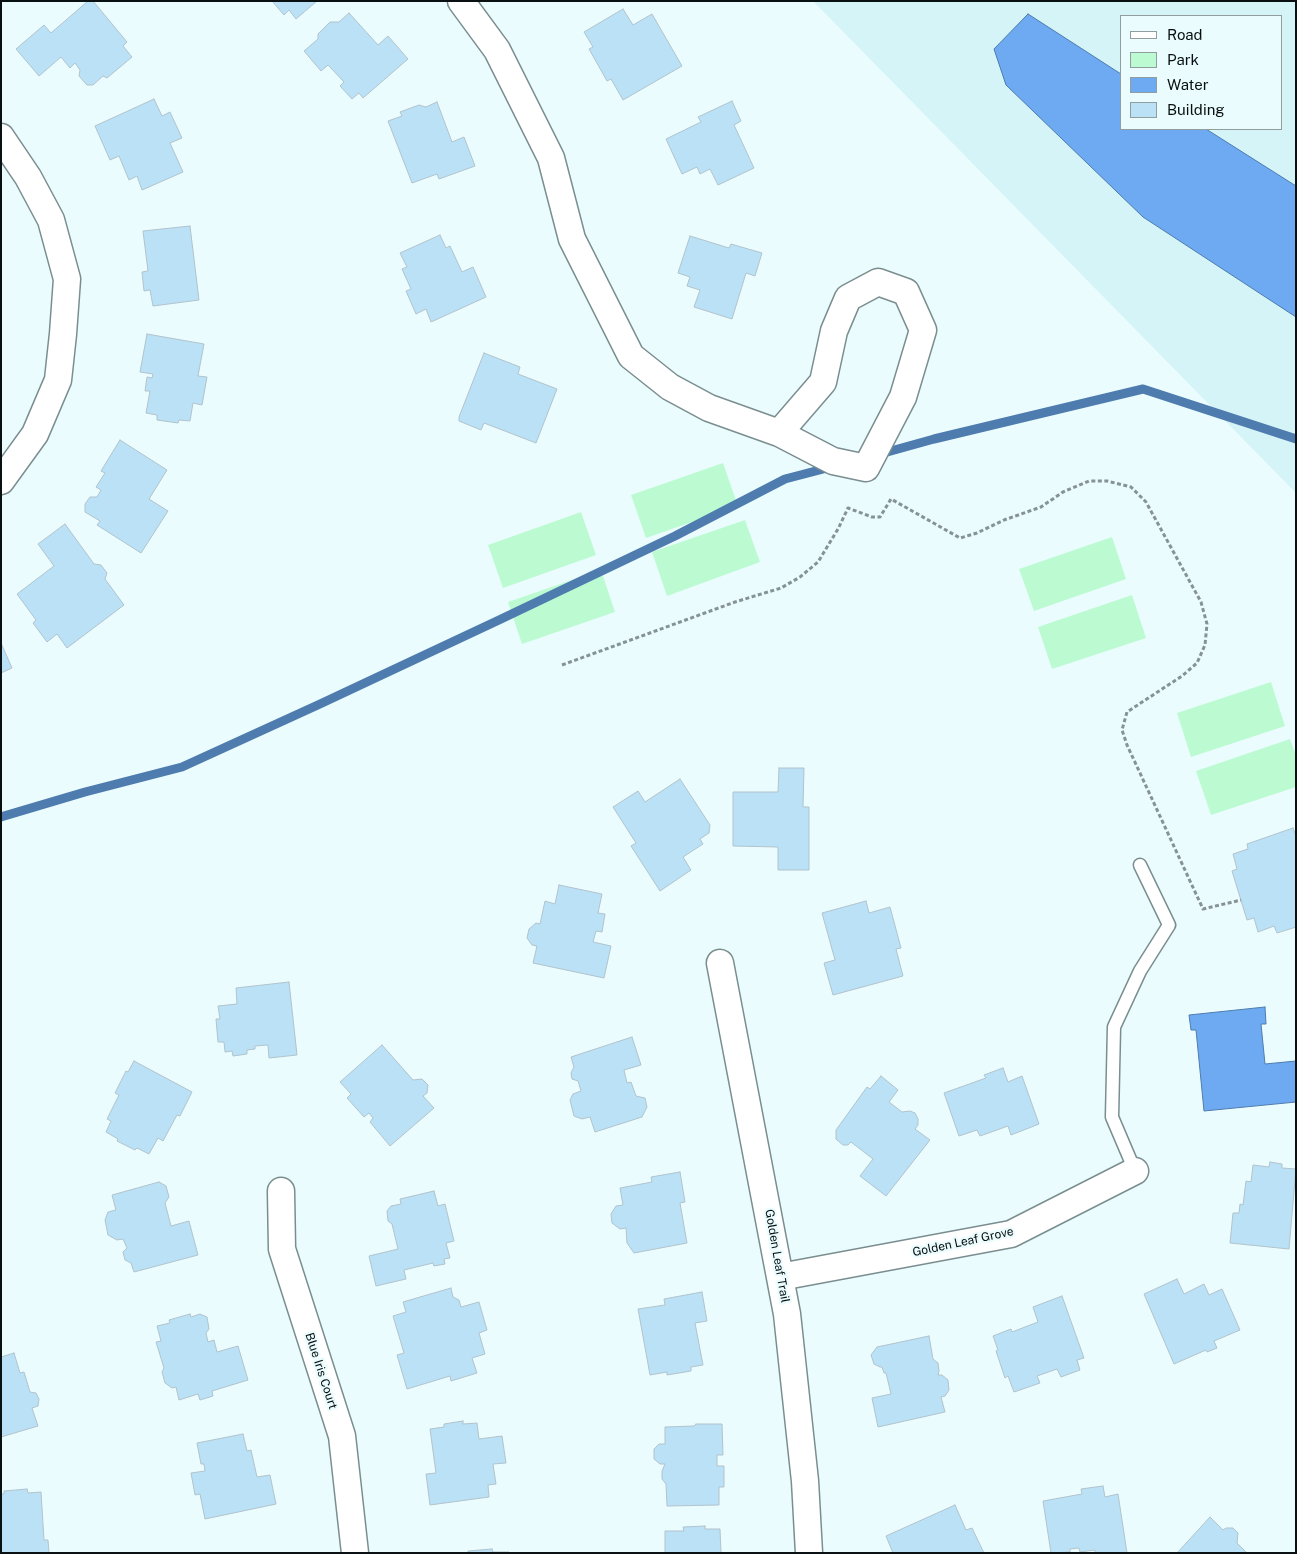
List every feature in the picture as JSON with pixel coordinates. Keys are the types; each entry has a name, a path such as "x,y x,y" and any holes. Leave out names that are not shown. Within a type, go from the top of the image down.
{"street":[{"path":"460,1 497,50 551,158 572,239 631,356 670,387 710,408 779,433 833,461 866,468 903,397 923,330 906,292 878,282 848,298 834,331 822,382 779,433"},
{"path":"1,137 28,177 51,220 67,279 58,380 35,434 1,481"},
{"name":"Golden Leaf Trail","path":"720,964 787,1314 802,1452 808,1553"},
{"name":"Golden Leaf Grove","path":"780,1277 1011,1234 1135,1171"},
{"name":"Blue Iris Court","path":"281,1190 282,1249 342,1436 355,1553"}],"lane":[{"path":"1135,1171 1112,1117 1114,1027 1140,971 1168,925 1140,865"}],"path":[{"path":"562,665 735,602 781,588 800,577 818,562 848,508 872,517 880,517 891,499 960,538 1041,507 1063,492 1089,481 1107,481 1130,487 1146,502 1201,602 1207,624 1204,645 1196,663 1182,676 1127,712 1122,730 1203,910 1241,900"}],"shaded area":[{"path":"813,1 1296,1 1296,493"}],"green space":[{"path":"723,463 738,506 646,538 631,495"},
{"path":"581,512 596,555 503,588 488,545"},
{"path":"745,520 760,562 667,596 652,552"},
{"path":"1112,537 1126,579 1034,611 1019,569"},
{"path":"601,570 615,612 522,644 508,602"},
{"path":"1132,595 1146,638 1052,669 1038,627"},
{"path":"1271,682 1285,726 1191,757 1177,713"},
{"path":"1290,739 1296,755 1296,787 1211,815 1196,771"}],"water":[{"path":"1028,14 1120,73 1120,130 1208,130 1296,186 1296,317 1143,217 1006,85 994,49"},
{"path":"1265,1007 1266,1024 1261,1024 1265,1064 1296,1061 1296,1102 1204,1111 1196,1030 1191,1030 1189,1015"}],"building":[{"path":"88,1 93,1 127,42 123,46 132,57 107,78 103,76 93,85 87,85 79,76 80,70 75,63 70,68 61,57 39,76 16,49 44,25 51,33"},
{"path":"272,1 317,1 296,19 289,10 284,15"},
{"path":"623,9 633,25 652,14 682,66 623,100 611,79 607,81 589,49 593,47 584,32"},
{"path":"349,13 378,45 388,36 408,59 363,98 359,93 352,99 340,86 344,82 328,65 321,71 304,51 318,39 318,34 330,22 339,22"},
{"path":"154,99 162,116 170,112 182,138 170,143 183,172 142,190 137,176 129,180 119,156 110,160 95,126"},
{"path":"732,101 741,121 734,125 754,168 718,185 710,169 700,174 697,167 682,174 666,139 701,122 698,117"},
{"path":"437,102 452,142 464,137 475,166 439,179 437,174 412,183 388,121 402,116 400,112 419,105 426,107"},
{"path":"190,226 199,300 153,306 150,290 144,291 142,272 148,271 143,231"},
{"path":"440,235 446,248 450,246 462,272 473,267 486,297 431,322 426,309 416,314 406,291 411,289 402,269 407,267 400,253"},
{"path":"690,236 729,248 731,244 762,253 755,276 746,273 732,319 694,307 700,290 687,286 690,277 678,273"},
{"path":"147,334 204,344 198,376 207,377 202,405 193,403 190,421 179,420 178,423 157,420 157,415 146,413 150,391 145,391 147,377 152,378 153,374 140,372"},
{"path":"484,353 520,367 518,374 557,389 536,443 484,423 481,430 459,421"},
{"path":"120,440 167,470 149,499 168,511 141,553 97,525 100,521 85,512 85,504 90,497 97,497 101,490 96,487 105,473 101,471"},
{"path":"65,524 94,564 101,565 107,573 105,579 124,605 67,648 57,634 47,642 33,623 36,620 17,594 54,566 38,544"},
{"path":"1,643 12,668 1,673"},
{"path":"779,768 804,768 803,807 809,807 809,870 778,870 778,847 733,846 733,792 778,792"},
{"path":"680,779 710,825 709,833 700,839 703,844 683,857 691,870 660,891 631,846 636,843 613,807 638,791 645,802"},
{"path":"1293,828 1296,836 1296,927 1277,933 1274,926 1258,932 1254,918 1247,920 1232,871 1237,869 1233,854 1248,849 1247,844"},
{"path":"559,885 602,894 598,913 605,914 602,932 596,931 593,942 611,946 604,978 533,963 537,946 532,945 527,938 529,929 536,923 540,924 545,901 555,904"},
{"path":"866,901 869,913 890,907 901,948 896,949 903,976 833,995 824,963 835,960 822,913"},
{"path":"289,982 297,1055 269,1058 268,1045 255,1046 255,1049 247,1050 247,1054 233,1056 232,1051 225,1052 224,1042 218,1042 216,1019 220,1019 218,1006 237,1004 236,988"},
{"path":"632,1037 641,1065 624,1070 627,1083 631,1082 636,1096 645,1098 647,1107 642,1117 595,1132 590,1117 582,1119 574,1116 570,1100 573,1094 581,1091 578,1081 572,1079 571,1073 574,1067 571,1057"},
{"path":"382,1045 413,1080 422,1079 428,1085 427,1093 423,1096 434,1108 390,1146 370,1122 373,1118 369,1113 364,1117 347,1098 351,1094 340,1082"},
{"path":"134,1061 192,1092 180,1116 177,1115 163,1141 158,1138 149,1154 137,1148 135,1150 117,1141 118,1139 106,1132 111,1121 107,1119 119,1095 115,1093 126,1071 128,1072"},
{"path":"1003,1068 1008,1082 1022,1076 1039,1124 1011,1135 1008,1126 980,1136 977,1130 959,1136 944,1093 986,1078 984,1075"},
{"path":"881,1076 898,1090 889,1102 902,1112 910,1111 915,1113 918,1125 915,1129 930,1140 886,1196 860,1176 873,1159 851,1142 848,1145 843,1145 836,1139 836,1130 867,1087 870,1089"},
{"path":"1270,1162 1282,1164 1282,1168 1296,1169 1289,1249 1230,1243 1233,1213 1239,1213 1240,1204 1243,1205 1246,1181 1251,1182 1253,1165 1269,1167"},
{"path":"680,1172 685,1202 680,1203 687,1243 634,1253 627,1243 626,1228 620,1229 612,1223 611,1214 616,1206 623,1205 620,1188 652,1182 651,1177"},
{"path":"159,1182 166,1186 169,1197 165,1203 171,1226 189,1221 198,1255 134,1272 131,1263 125,1260 123,1252 127,1248 123,1239 117,1240 108,1235 105,1220 108,1212 116,1210 112,1195"},
{"path":"434,1191 438,1206 445,1204 454,1241 446,1243 450,1258 444,1259 445,1264 434,1266 433,1263 404,1270 406,1279 376,1286 369,1256 398,1249 392,1224 388,1221 387,1211 391,1206 401,1204 400,1199"},
{"path":"1177,1279 1184,1294 1204,1284 1209,1295 1222,1289 1240,1330 1214,1341 1217,1348 1207,1352 1206,1350 1174,1364 1144,1294"},
{"path":"451,1288 453,1297 459,1300 461,1307 479,1302 487,1330 479,1333 485,1354 472,1358 477,1373 451,1381 450,1376 407,1389 397,1355 404,1353 393,1316 406,1312 403,1302"},
{"path":"702,1292 707,1321 695,1323 703,1365 691,1367 691,1371 667,1375 667,1372 650,1375 638,1309 665,1305 664,1299"},
{"path":"1062,1296 1084,1358 1077,1360 1080,1370 1061,1377 1057,1369 1037,1376 1040,1383 1014,1392 1008,1376 1005,1378 993,1336 1011,1329 1012,1332 1038,1322 1033,1307"},
{"path":"190,1314 191,1317 200,1314 207,1317 209,1329 206,1333 208,1342 214,1340 217,1352 238,1346 248,1380 212,1391 213,1396 200,1400 198,1394 179,1400 176,1387 172,1388 165,1383 162,1372 164,1368 156,1342 161,1341 157,1326 170,1323 169,1320"},
{"path":"929,1336 933,1359 938,1363 938,1375 942,1375 948,1380 949,1390 945,1396 941,1397 945,1412 878,1427 872,1398 891,1394 886,1373 884,1373 882,1367 874,1364 871,1355 877,1347"},
{"path":"14,1353 20,1373 24,1372 30,1392 36,1393 39,1399 38,1406 32,1408 38,1426 1,1437 1,1357"},
{"path":"463,1421 463,1424 477,1423 479,1439 502,1436 506,1463 493,1464 496,1484 488,1485 489,1497 430,1505 426,1474 436,1473 430,1429 444,1427 444,1424"},
{"path":"696,1424 722,1424 723,1455 717,1455 717,1466 724,1466 724,1487 719,1487 719,1505 667,1506 666,1484 662,1479 662,1471 665,1464 660,1464 654,1459 654,1449 659,1444 665,1444 665,1427 694,1426"},
{"path":"243,1434 247,1451 251,1450 257,1477 270,1475 276,1504 205,1519 200,1494 195,1495 191,1473 205,1471 204,1464 201,1464 197,1443"},
{"path":"1103,1486 1105,1497 1118,1494 1127,1553 1095,1553 1095,1550 1080,1552 1079,1548 1070,1549 1070,1552 1051,1553 1043,1501 1082,1494 1081,1489"},
{"path":"27,1489 28,1493 41,1492 44,1540 48,1540 49,1553 1,1553 1,1494 4,1494 4,1491"},
{"path":"955,1505 966,1530 972,1528 984,1553 893,1553 886,1536"},
{"path":"1210,1517 1223,1530 1233,1528 1238,1533 1237,1543 1247,1553 1177,1553"},
{"path":"705,1526 705,1529 720,1529 721,1553 665,1553 665,1531 684,1531 683,1527"},
{"path":"492,1549 493,1552 509,1553 468,1553 468,1551"}],"waterway":[{"path":"880,454 934,439 1143,389 1296,439"},
{"path":"1,817 85,792 182,767 320,704 675,536 785,479 831,467"}]}
